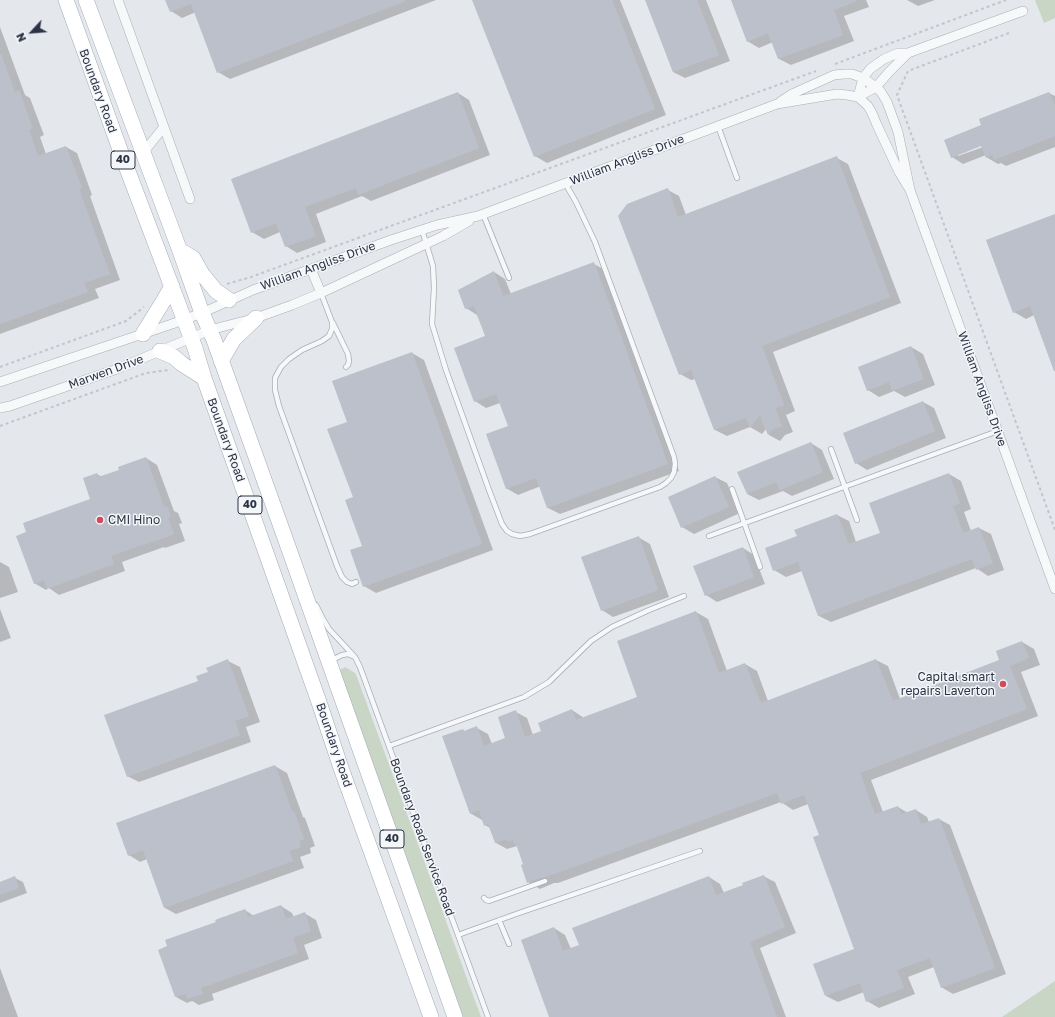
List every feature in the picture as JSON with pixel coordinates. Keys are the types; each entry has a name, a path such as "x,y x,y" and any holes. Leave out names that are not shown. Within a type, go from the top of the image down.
{"main road":[{"name":"Boundary Road","path":"66,0 123,158 191,338 344,775 431,1017"},
{"name":"Boundary Road","path":"86,0 180,250 202,313 210,330 455,1017"},
{"path":"180,250 193,258 211,286 228,300"},
{"path":"143,334 172,286"},
{"path":"221,361 234,339 256,318"},
{"path":"160,351 174,357 204,378"},
{"path":"309,673 329,662"}],"street":[{"path":"118,0 190,200"},
{"path":"858,97 863,78 870,69 884,59 898,53 908,53 1023,11"},
{"path":"858,97 876,87 908,53"},
{"name":"William Angliss Drive","path":"777,104 792,94 834,75 852,74 863,78 876,87 887,102 898,132 910,190 1055,589"},
{"name":"William Angliss Drive","path":"184,319 202,313 228,300 311,269 437,224 480,215 777,104 837,94 858,97 868,106 899,172 910,190"},
{"path":"143,153 163,128"},
{"name":"William Angliss Drive","path":"210,330 256,318 321,293 426,243 444,236 480,215"},
{"path":"311,269 321,293"},
{"name":"Marwen Drive","path":"0,382 184,319"},
{"name":"Marwen Drive","path":"0,408 10,406 117,369 210,330"}],"lane":[{"path":"718,126 737,178"},
{"path":"421,230 433,266 434,288 432,324 446,370 489,490 502,524 507,531 520,536 530,534 660,487 671,478 674,472 675,464 674,457 595,242 565,183"},
{"path":"480,215 509,278"},
{"path":"321,293 332,322 348,354 349,361 346,367"},
{"path":"332,322 332,329 329,336 322,341 302,350 280,367 275,378 275,390 278,406 337,566 342,577 352,584 356,582"},
{"path":"709,536 998,431"},
{"path":"831,449 857,520"},
{"path":"732,489 760,567"},
{"path":"285,538 297,558"},
{"path":"389,746 524,697 549,682 591,641 612,627 684,596"},
{"name":"Boundary Road Service Road","path":"315,603 322,619 329,629 355,657 360,667 488,1017"},
{"path":"329,662 342,655 348,654 355,657"},
{"path":"458,935 700,851"},
{"path":"484,898 489,901 545,881"},
{"path":"499,920 508,944"}],"path":[{"path":"830,66 1006,0"},
{"path":"1009,33 908,71 897,95 1055,530"},
{"path":"222,285 233,283 816,71"},
{"path":"0,367 126,320 145,306"},
{"path":"0,426 146,373 172,369"}],"green space":[{"path":"1035,0 1055,0 1055,18 1044,23"},
{"path":"345,667 355,673 357,677 481,1017 461,1017 339,673 340,670"},
{"path":"1055,981 1055,1017 1002,1017"}],"building":[{"path":"165,0 406,1 217,73 191,4 170,12"},
{"path":"472,0 612,0 655,109 534,157"},
{"path":"645,0 697,0 719,55 673,72"},
{"path":"731,0 857,1 834,10 843,35 778,59 768,33 747,42"},
{"path":"0,54 15,92 19,90 33,129 29,130 38,156 66,146 82,188 79,189 110,274 84,283 88,292 0,324"},
{"path":"458,92 479,148 358,195 356,188 305,207 316,236 285,247 276,223 251,233 231,179"},
{"path":"1049,92 1055,106 1055,136 994,160 992,155 986,158 981,146 951,158 944,140 981,125 979,119"},
{"path":"837,156 890,297 762,346 784,405 775,408 782,426 773,429 768,435 760,415 750,428 746,418 714,430 691,370 679,375 618,216 627,204 668,188 678,217"},
{"path":"1055,214 1054,371 1030,306 1013,313 986,240"},
{"path":"594,262 668,464 547,508 536,478 506,489 486,434 508,426 496,394 474,402 454,348 485,336 474,306 465,309 458,290 494,271 503,296"},
{"path":"911,346 924,379 892,391 889,382 867,391 858,367"},
{"path":"412,352 482,544 363,587 350,550 362,546 345,500 353,497 327,429 347,422 332,381"},
{"path":"923,401 935,431 855,464 843,433"},
{"path":"811,442 823,472 780,490 776,482 747,494 737,472"},
{"name":"CMI Hino","path":"146,457 164,507 167,506 171,517 168,518 174,534 111,556 114,564 47,589 44,580 34,584 16,536 26,532 23,523 90,499 83,478 97,473 98,477 119,470 118,467"},
{"path":"949,473 960,503 953,506 963,533 979,527 993,563 976,570 972,559 818,616 798,562 773,571 765,548 797,536 794,530 837,514 849,544 880,533 869,503"},
{"path":"715,476 729,507 681,528 668,497"},
{"path":"639,536 658,590 601,611 581,557"},
{"path":"743,547 754,577 705,596 693,566"},
{"path":"696,611 719,673 745,663 761,703 876,659 893,701 999,660 996,651 1022,641 1029,658 1010,666 1027,709 860,773 875,814 898,806 901,814 916,809 921,824 939,818 995,968 941,988 930,958 897,970 904,988 866,1002 860,983 825,996 813,964 854,949 813,837 819,835 804,795 781,804 777,793 527,883 521,865 523,864 516,844 514,845 513,840 508,842 507,839 495,843 488,824 484,826 479,810 470,814 442,736 463,729 464,731 477,726 484,746 505,738 498,717 516,710 525,737 541,731 538,723 572,709 576,720 637,697 617,641"},
{"path":"228,659 249,716 235,721 240,735 127,777 104,715 198,681 196,676 208,672 206,668"},
{"path":"275,765 304,839 299,841 301,847 289,851 293,861 164,908 143,850 128,856 116,823"},
{"path":"764,875 785,927 750,942 777,1017 549,1017 521,940 554,927 563,951 579,945 572,928 709,876 716,895"},
{"path":"15,876 19,888 0,895 0,882"},
{"path":"281,905 286,919 305,912 311,931 293,938 298,953 201,988 203,994 187,999 185,994 175,997 158,950 167,946 165,940 216,922 215,920 245,909 248,917"}],"place":[{"name":"CMI Hino","path":"100,520"},
{"name":"Capital smart repairs Laverton","path":"1003,684"}]}
